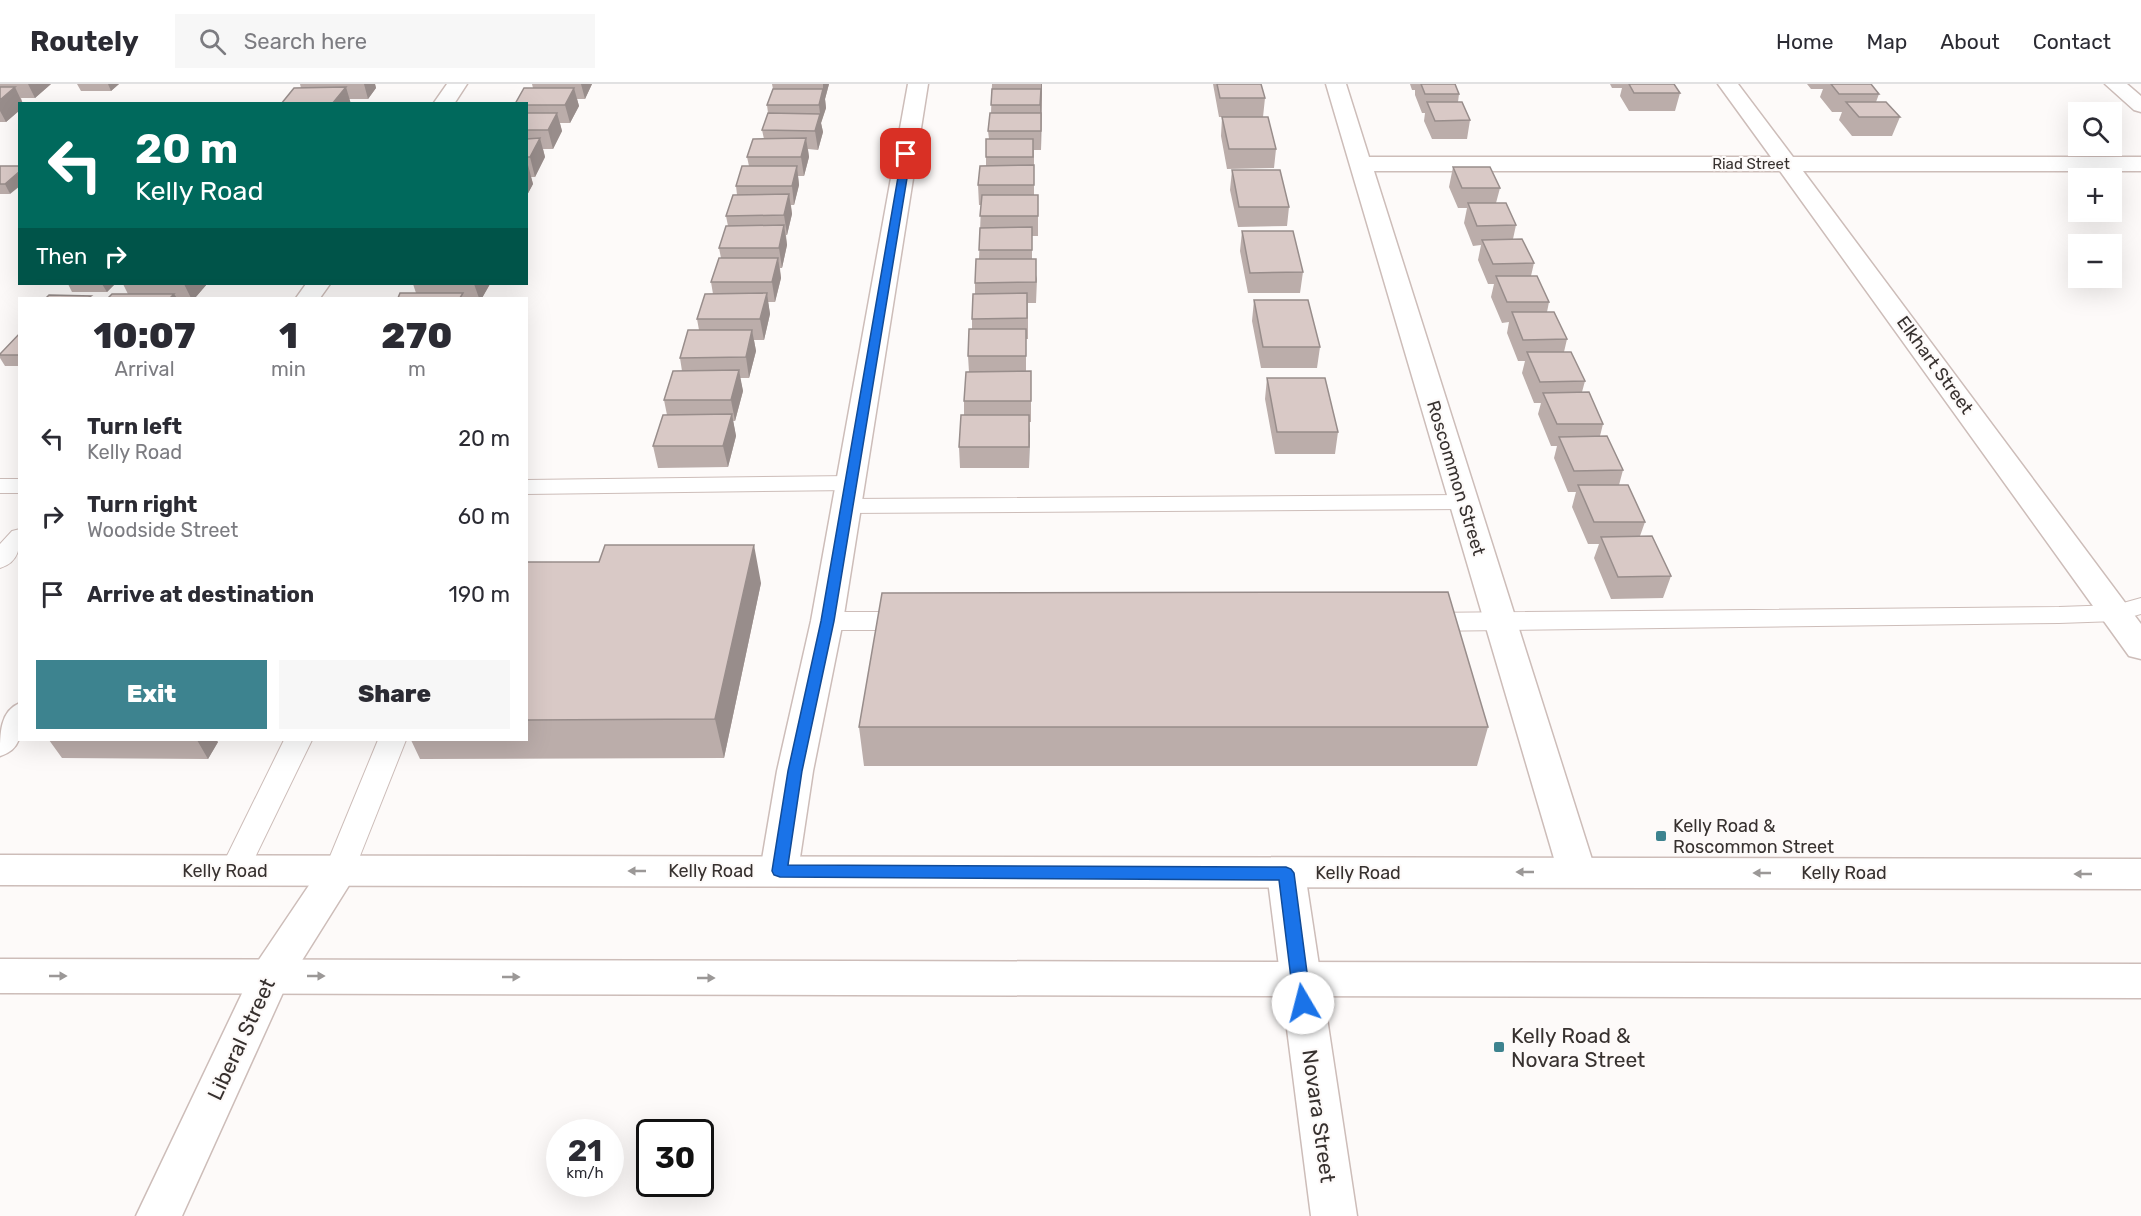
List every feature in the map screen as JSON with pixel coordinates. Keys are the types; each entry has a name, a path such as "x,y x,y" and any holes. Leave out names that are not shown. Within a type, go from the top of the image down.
{"street":[{"path":"444,102 456,84"},
{"path":"780,871 795,771 827,621 918,84"},
{"name":"Roscommon Street","path":"1336,84 1577,872"},
{"name":"Elkhart Street","path":"1728,84 2128,609 2141,648"},
{"path":"2115,84 2141,106"},
{"name":"Riad Street","path":"1360,164 2141,164"},
{"path":"0,743 18,718"},
{"name":"Kelly Road","path":"0,870 2141,874"},
{"name":"Liberal Street","path":"159,1216 270,976 339,871"},
{"name":"Novara Street","path":"1286,873 1299,980 1334,1216"},
{"path":"0,976 2141,981"}],"lane":[{"path":"0,486 18,486"},
{"path":"528,487 849,495 1464,502"},
{"path":"0,560 18,538"},
{"path":"1396,622 2128,609"},
{"path":"827,621 936,621"},
{"path":"235,870 298,741"},
{"path":"339,871 392,741"}],"building":[{"path":"1217,84 1261,84 1265,98 1220,98"},
{"path":"1421,84 1455,84 1459,94 1425,94"},
{"path":"1629,84 1674,84 1680,93 1634,93"},
{"path":"1831,84 1871,84 1879,94 1839,94"},
{"path":"0,87 15,87 0,100"},
{"path":"346,87 334,102 283,102 294,88"},
{"path":"524,88 574,88 565,105 528,105 528,102 516,102"},
{"path":"773,89 823,89 819,105 767,105"},
{"path":"992,89 1041,89 1040,105 991,105"},
{"path":"1427,102 1462,102 1470,120 1435,121"},
{"path":"1846,102 1886,102 1900,117 1859,117"},
{"path":"528,113 557,113 548,130 528,130"},
{"path":"768,113 820,114 815,131 762,130"},
{"path":"990,113 1041,113 1041,131 988,131"},
{"path":"1222,117 1268,117 1276,149 1229,149"},
{"path":"540,138 530,157 528,157 528,139"},
{"path":"806,138 801,157 747,157 753,139"},
{"path":"986,139 1033,139 1033,157 986,157"},
{"path":"1034,165 1034,185 978,185 980,166"},
{"path":"0,166 18,166 18,173 5,184 0,184"},
{"path":"742,166 797,166 792,186 736,186"},
{"path":"1453,167 1490,167 1500,188 1462,188"},
{"path":"1232,170 1280,170 1289,207 1239,207"},
{"path":"789,194 784,215 726,216 733,195"},
{"path":"982,195 1038,195 1038,216 980,216"},
{"path":"1468,203 1506,203 1516,225 1477,226"},
{"path":"784,225 779,248 719,248 726,226"},
{"path":"1032,227 1032,250 979,250 980,228"},
{"path":"1242,231 1293,231 1303,272 1250,273"},
{"path":"1522,239 1534,263 1493,264 1482,240"},
{"path":"719,258 778,258 772,282 711,282"},
{"path":"976,259 1036,259 1036,282 975,283"},
{"path":"1496,276 1537,276 1549,302 1507,302"},
{"path":"400,293 463,293 461,297 398,297"},
{"path":"767,293 760,319 697,319 705,294"},
{"path":"1027,293 1027,318 972,319 973,294"},
{"path":"112,294 174,294 171,297 109,297"},
{"path":"49,295 91,296 90,297 47,297"},
{"path":"1254,300 1308,300 1320,347 1263,347"},
{"path":"1512,312 1554,312 1567,339 1523,340"},
{"path":"969,329 1026,329 1026,356 968,356"},
{"path":"688,330 752,330 746,357 680,358"},
{"path":"18,335 18,355 0,354"},
{"path":"1527,352 1571,352 1585,381 1540,382"},
{"path":"739,370 731,400 664,400 673,371"},
{"path":"1031,371 1031,401 964,401 966,372"},
{"path":"1267,378 1325,378 1338,432 1277,432"},
{"path":"1589,392 1603,424 1557,424 1543,393"},
{"path":"732,414 723,446 653,446 663,415"},
{"path":"961,415 1029,415 1029,447 959,447"},
{"path":"1607,436 1623,470 1574,471 1559,437"},
{"path":"1578,485 1628,485 1645,522 1594,522"},
{"path":"1652,536 1671,576 1618,577 1601,537"},
{"path":"605,545 754,545 715,719 528,720 528,562 599,562"},
{"path":"1448,592 1488,727 859,727 882,593"}],"place":[{"name":"Kelly Road & Roscommon Street","path":"1661,836"},
{"name":"Kelly Road & Novara Street","path":"1499,1047"}],"route":[{"path":"906,154 827,621 795,771 780,871 1286,873 1303,1003"}]}
